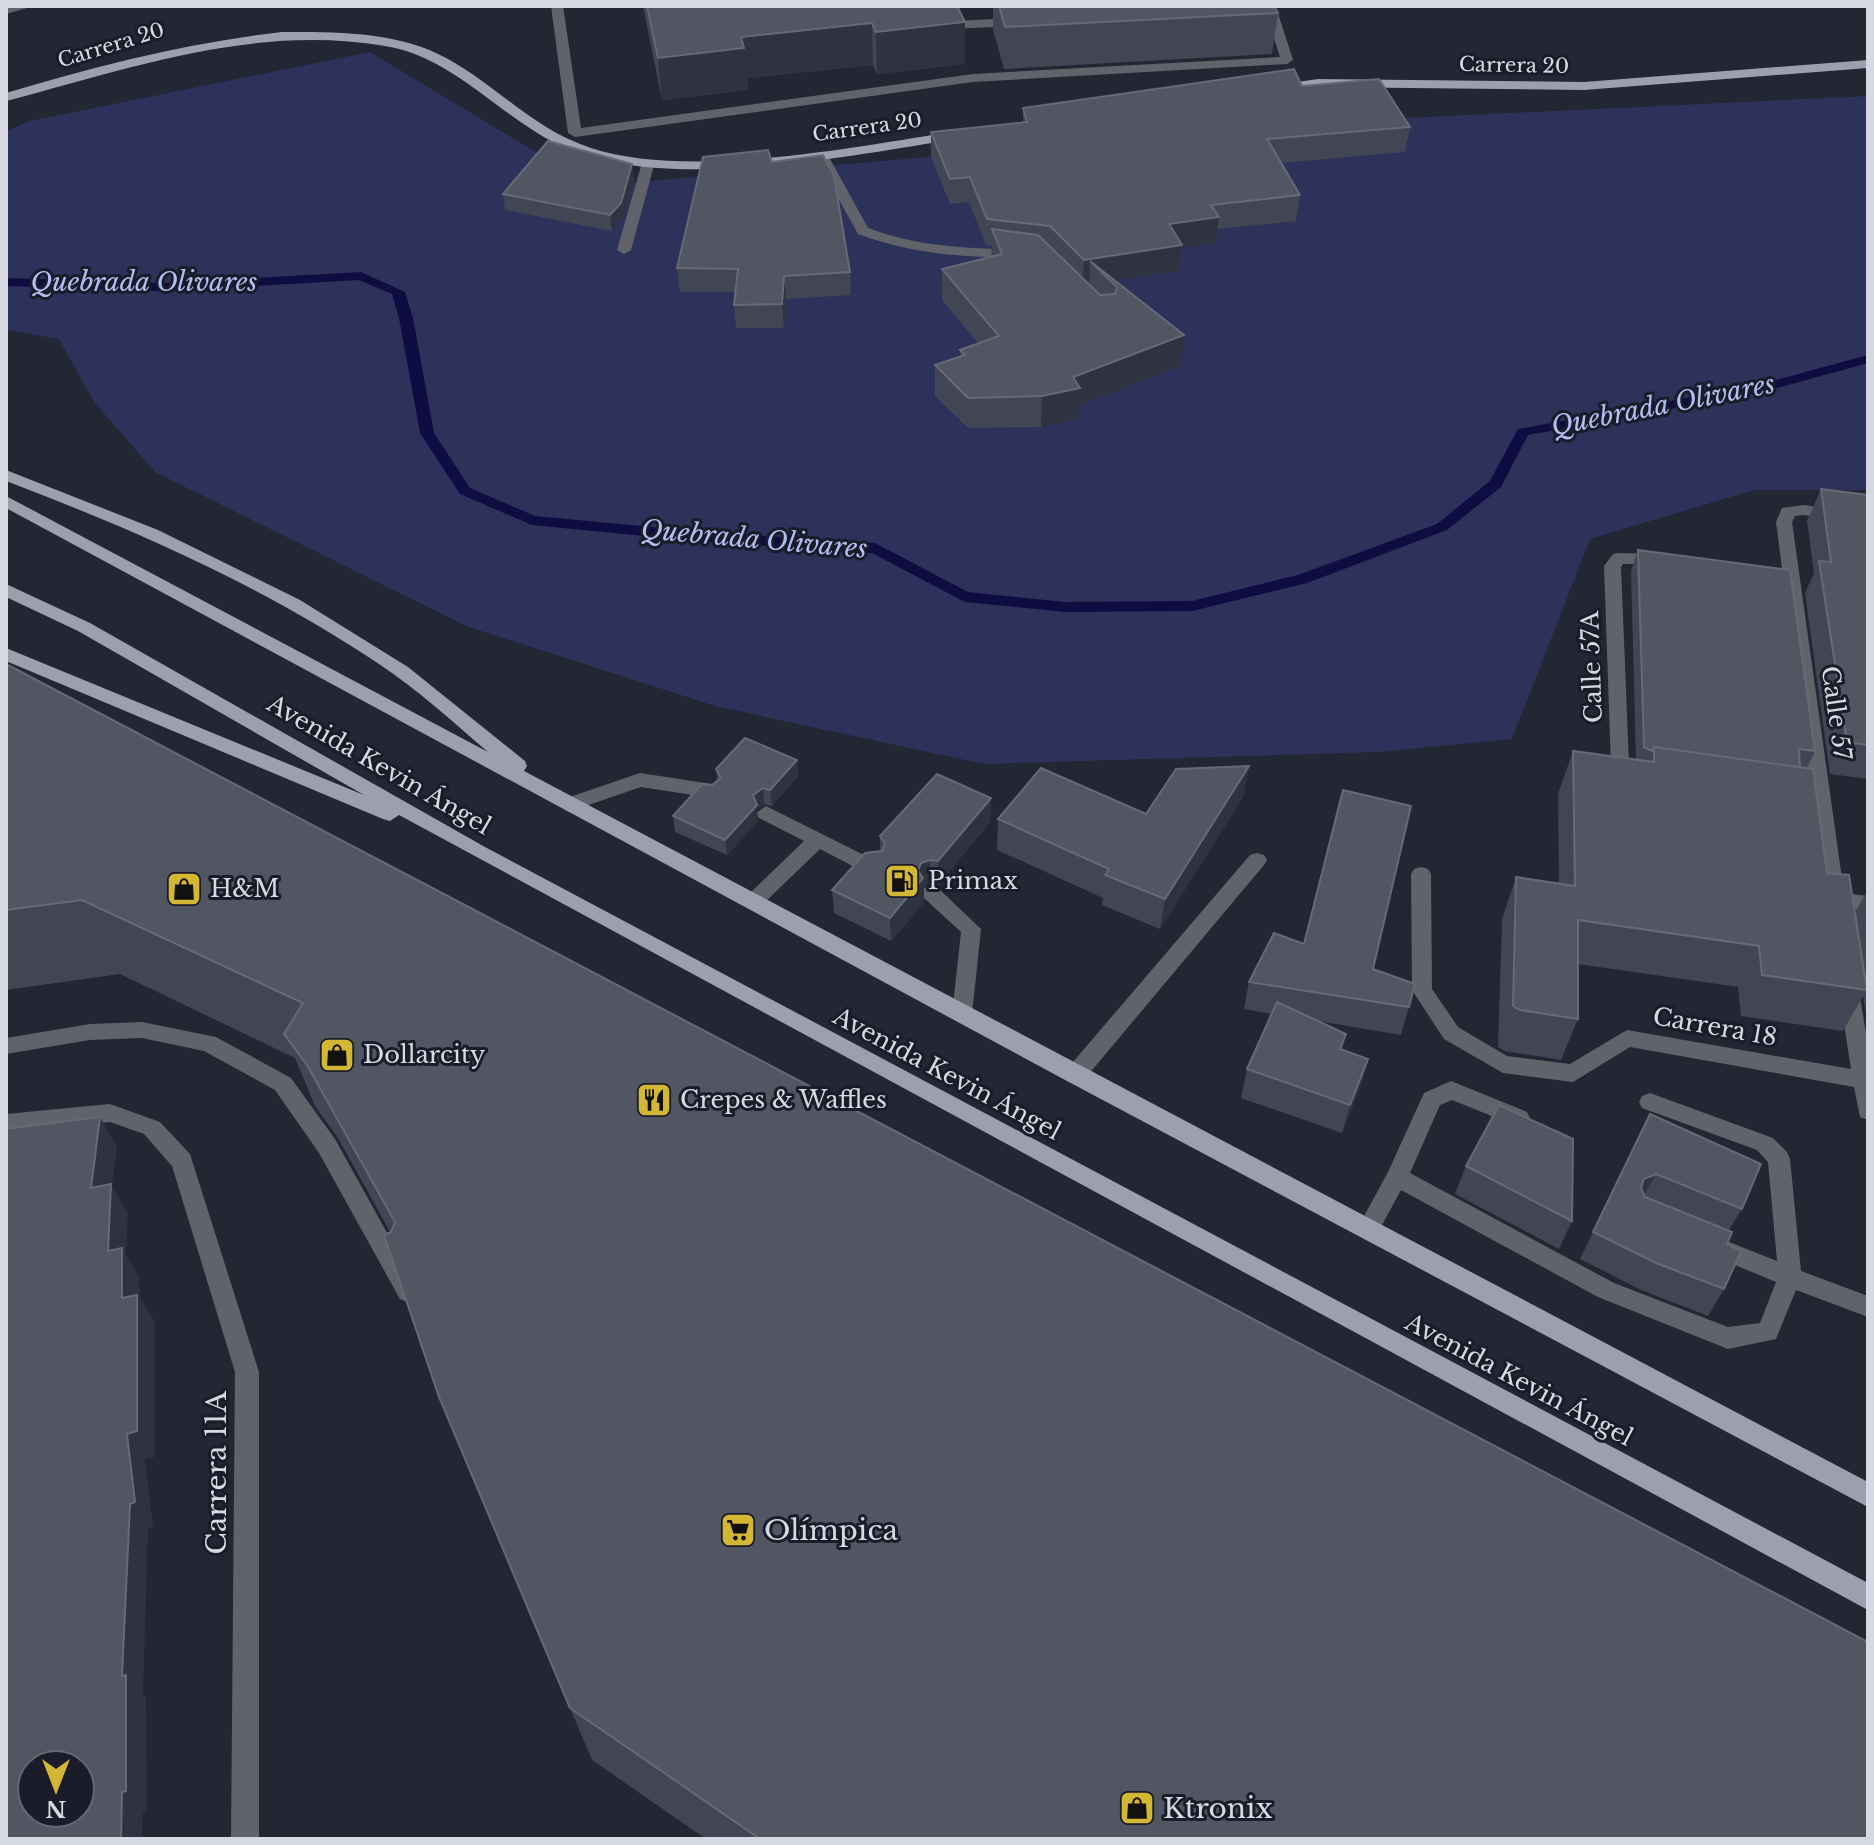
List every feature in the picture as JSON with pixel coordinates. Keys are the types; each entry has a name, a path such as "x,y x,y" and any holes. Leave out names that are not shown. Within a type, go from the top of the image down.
{"main road":[{"name":"Carrera 20","path":"6,97 184,43 257,30 341,30 394,39 438,58 568,146 605,157 648,162 822,155 977,132"},
{"name":"Carrera 20","path":"1256,92 1318,83 1584,86 1868,64"},
{"path":"6,475 83,503 226,567 302,608 387,661 562,800"},
{"path":"6,501 1075,1075 1868,1495"},
{"name":"Avenida Kevin Ángel","path":"6,590 84,627 478,852 1868,1597"},
{"path":"6,654 478,852"}],"street":[{"path":"6,10 28,6"},
{"path":"557,6 575,133 973,78 1287,60 1271,10 1240,11"},
{"path":"941,6 949,25 1041,21"},
{"path":"822,155 863,231 898,244 935,250 1031,256"},
{"path":"624,250 648,162"},
{"name":"Calle 57","path":"1868,518 1803,510 1788,512 1784,522 1783,572 1815,805 1836,906 1868,904"},
{"name":"Calle 57A","path":"1655,782 1627,775 1620,766 1612,566 1619,558 1681,561"},
{"path":"562,800 640,780 712,791"},
{"path":"766,813 873,868"},
{"path":"753,902 818,840"},
{"path":"1075,1075 1257,860"},
{"name":"Carrera 18","path":"1421,874 1422,990 1451,1033 1503,1064 1573,1073 1627,1038 1865,1081"},
{"path":"931,893 971,929 962,1014"},
{"path":"1846,975 1868,1111"},
{"path":"6,1046 90,1032 142,1030 209,1043 283,1084 327,1146 408,1292"},
{"path":"1368,1229 1397,1177 1432,1099 1451,1090 1534,1124"},
{"path":"1397,1177 1606,1290 1728,1338 1768,1332 1790,1277 1779,1159 1765,1144 1650,1102"},
{"name":"Carrera 11A","path":"6,1123 110,1113 152,1128 182,1161 247,1372 245,1839"},
{"path":"1695,1238 1868,1307"}],"shaded area":[{"path":"370,52 592,186 1343,121 1868,96 1868,490 1754,490 1590,539 1512,739 1377,752 984,764 715,706 466,626 155,472 94,402 59,339 6,330 6,131 30,121"}],"building":[{"path":"647,6 957,6 965,22 876,32 872,23 741,37 744,48 658,58"},
{"path":"999,6 1274,6 1278,13 1005,27"},
{"path":"1294,69 1302,86 1379,79 1410,127 1267,139 1300,195 1211,205 1219,217 1169,224 1182,245 1084,260 1050,226 987,219 970,177 950,179 931,132 1027,122 1023,108"},
{"path":"548,141 632,164 621,203 610,215 503,194"},
{"path":"768,150 772,162 823,155 834,176 850,272 784,276 782,304 734,305 738,269 677,268 703,157"},
{"path":"992,229 1038,235 1100,295 1115,294 1117,287 1090,261 1184,335 1073,377 1080,388 1042,396 968,398 935,365 965,355 960,350 999,336 942,269 1002,254"},
{"path":"1821,489 1868,495 1868,745 1847,742 1819,561 1831,562"},
{"path":"1638,550 1790,570 1815,751 1799,749 1800,768 1654,747 1652,751 1644,747"},
{"path":"6,664 1868,1642 1868,1839 760,1839 570,1708 439,1397 384,1235 391,1232 395,1222 307,1065 284,1034 303,1003 82,900 6,910"},
{"path":"745,738 797,760 770,790 763,788 753,795 757,805 725,840 673,816 702,784 712,785 721,778 716,769"},
{"path":"1654,747 1813,769 1827,873 1849,875 1867,990 1762,975 1759,946 1578,920 1578,1019 1520,1010 1513,1006 1516,877 1575,886 1573,751 1654,762"},
{"path":"1249,766 1165,899 1105,875 1109,869 998,819 1041,768 1146,814 1176,769"},
{"path":"937,774 991,798 938,861 921,863 918,871 923,878 890,918 832,890 865,853 882,851 885,843 880,836"},
{"path":"1343,790 1411,806 1373,969 1415,984 1409,1007 1249,982 1274,933 1304,944"},
{"path":"1277,1002 1346,1034 1340,1049 1368,1059 1350,1105 1247,1069"},
{"path":"1499,1105 1573,1139 1572,1221 1466,1166"},
{"path":"1650,1114 1761,1164 1742,1209 1656,1174 1644,1179 1641,1188 1645,1197 1732,1232 1727,1244 1741,1251 1724,1289 1656,1263 1593,1232"},
{"path":"100,1117 91,1188 111,1184 108,1251 122,1248 122,1298 137,1295 137,1431 127,1434 135,1502 130,1504 122,1676 126,1675 126,1791 122,1792 121,1839 6,1839 6,1129"}],"waterway":[{"name":"Quebrada Olivares","path":"6,282 164,287 361,276 398,292 406,318 427,433 465,491 532,520 705,537 875,548 965,597 1065,607 1192,606 1302,579 1442,527 1496,484 1523,432 1763,388 1868,359"}],"place":[{"name":"Primax","path":"902,881"},
{"name":"H&M","path":"184,889"},
{"name":"Dollarcity","path":"337,1055"},
{"name":"Crepes & Waffles","path":"654,1100"},
{"name":"Olímpica","path":"738,1530"},
{"name":"Ktronix","path":"1137,1808"}]}
